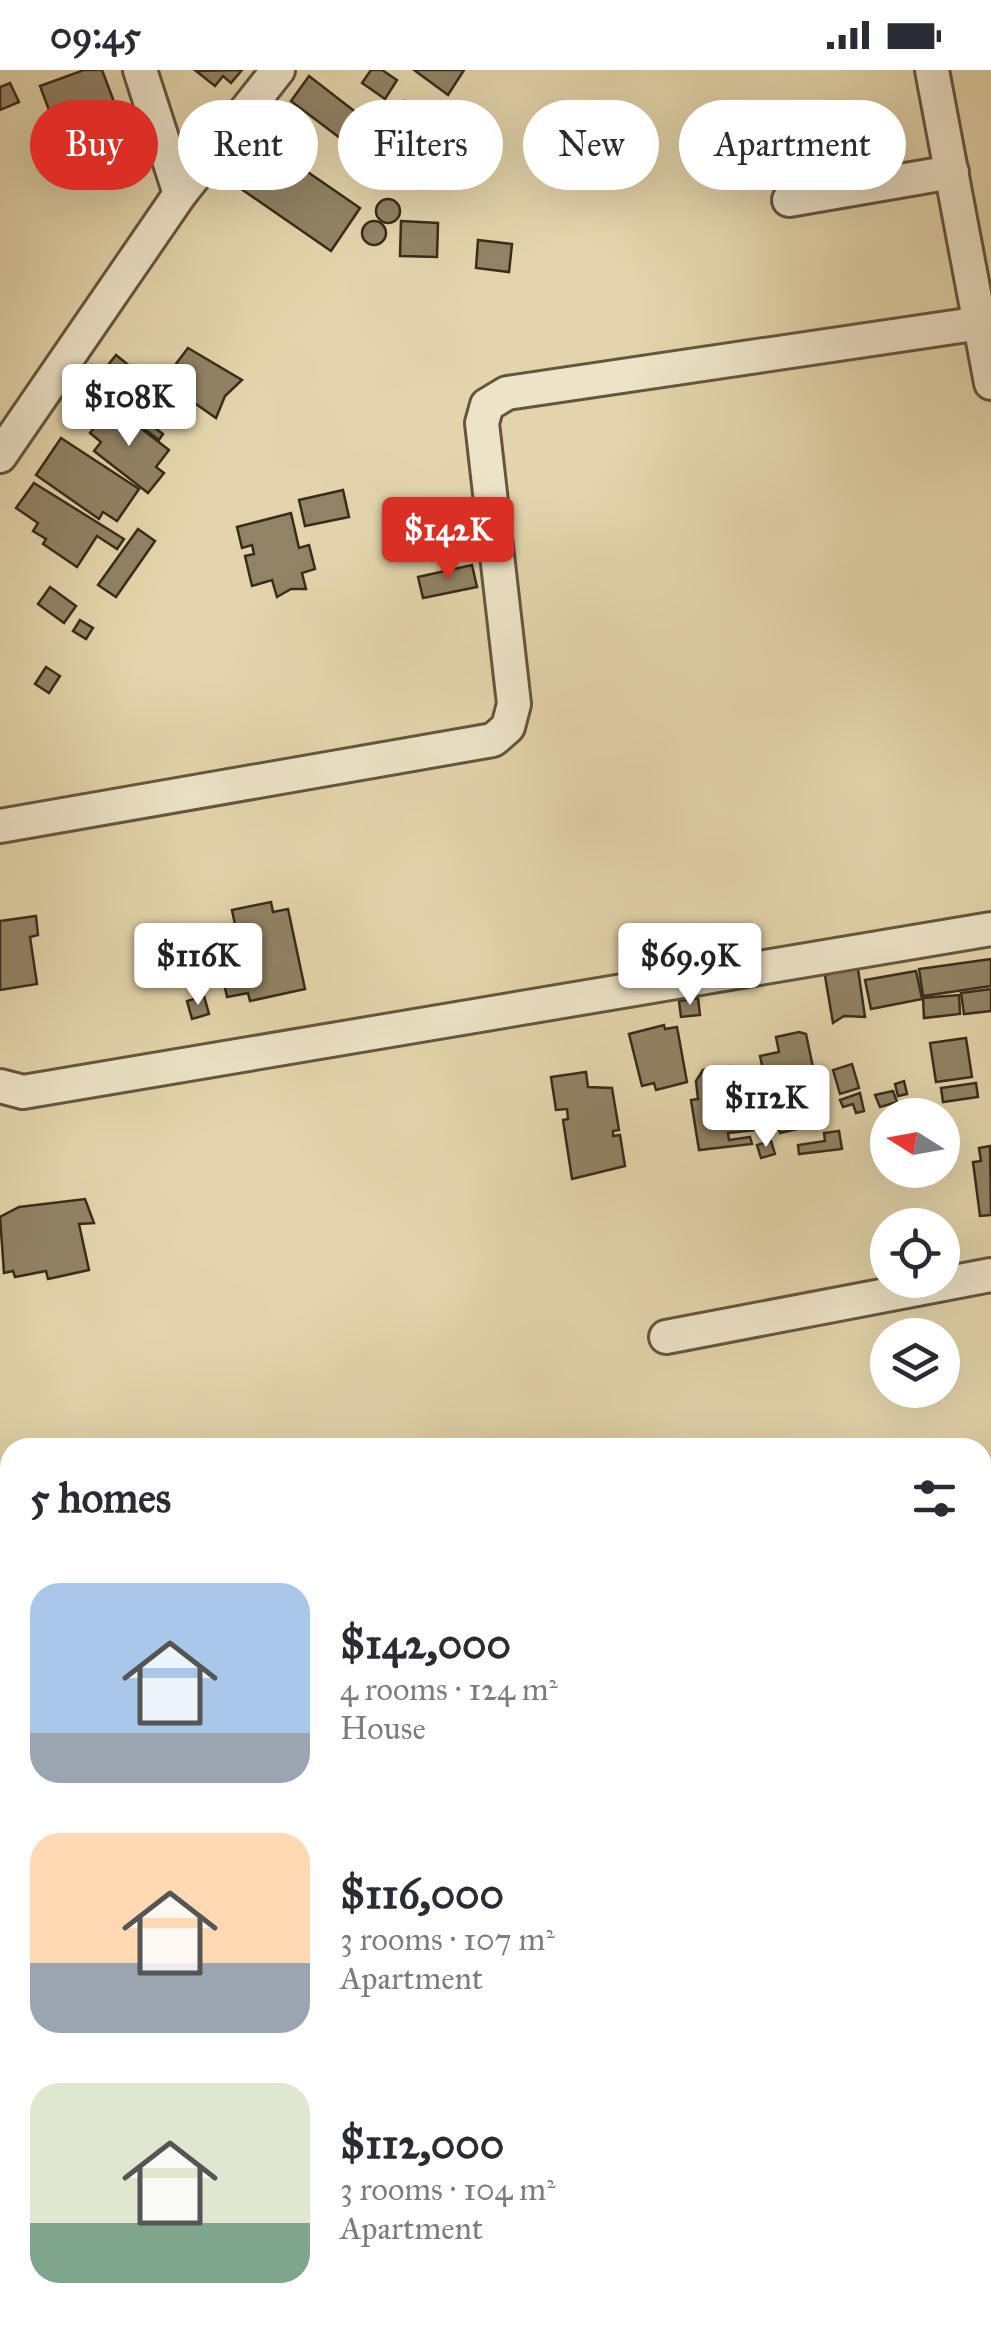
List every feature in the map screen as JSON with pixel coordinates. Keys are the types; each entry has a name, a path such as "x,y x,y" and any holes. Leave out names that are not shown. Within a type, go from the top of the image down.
{"street":[{"path":"140,70 180,194"},
{"path":"0,456 180,194 278,70"},
{"path":"932,70 991,382"},
{"path":"788,200 952,172"},
{"path":"0,826 493,740 508,727 514,704 482,423 487,405 507,393 980,323"},
{"path":"0,1086 24,1092 991,929"},
{"path":"666,1336 991,1276"}],"building":[{"path":"84,70 102,70 113,100 45,100 40,86"},
{"path":"242,70 231,83 223,76 215,86 196,71"},
{"path":"371,70 382,70 397,80 385,99 362,83"},
{"path":"414,70 464,70 448,95"},
{"path":"309,76 340,100 338,136 318,121 318,100 292,100"},
{"path":"10,83 19,102 0,110 0,87"},
{"path":"318,179 360,208 331,251 243,190 318,190"},
{"path":"388,199 397,202 397,220 388,223 379,220 376,211 379,202"},
{"path":"374,221 383,224 383,242 374,245 365,242 362,233 365,224"},
{"path":"401,221 438,223 437,257 400,256"},
{"path":"478,240 512,244 509,272 476,268"},
{"path":"188,348 242,380 225,396 216,418 163,381"},
{"path":"116,355 132,368 117,388 100,375"},
{"path":"111,405 169,450 156,467 164,473 148,493 94,451 101,442 90,433"},
{"path":"147,422 163,434 159,440 143,428"},
{"path":"61,438 139,489 117,521 103,512 99,519 36,475"},
{"path":"34,483 124,539 117,549 97,536 77,567 43,544 46,539 33,531 38,523 16,508"},
{"path":"343,490 349,517 305,526 299,500"},
{"path":"291,513 299,548 309,545 315,569 302,573 306,589 291,589 277,597 272,580 252,586 245,556 254,554 252,545 242,548 237,527"},
{"path":"138,529 155,541 116,597 98,585"},
{"path":"472,565 477,587 423,598 418,577"},
{"path":"50,587 76,606 64,623 38,604"},
{"path":"80,620 93,628 86,639 73,631"},
{"path":"46,667 60,676 49,693 35,684"},
{"path":"271,902 273,912 288,909 305,989 250,1001 248,993 227,997 221,969 243,964 232,910"},
{"path":"36,916 38,935 30,937 37,984 0,990 0,921"},
{"path":"991,959 991,986 923,996 919,969"},
{"path":"839,969 858,969 865,1017 844,1016 833,1023 825,976"},
{"path":"916,971 922,999 871,1009 865,980"},
{"path":"991,989 991,1011 964,1014 961,993"},
{"path":"959,995 960,1014 924,1018 923,998"},
{"path":"204,996 209,1014 192,1019 187,1001"},
{"path":"698,998 700,1015 681,1017 679,1001"},
{"path":"664,1025 665,1029 677,1027 687,1082 656,1090 654,1083 642,1086 629,1034"},
{"path":"806,1034 814,1072 818,1071 823,1123 780,1133 779,1129 772,1131 769,1091 763,1092 758,1071 763,1070 760,1056 779,1052 776,1037"},
{"path":"966,1038 972,1077 936,1082 930,1043"},
{"path":"852,1064 859,1088 840,1094 833,1070"},
{"path":"729,1066 734,1074 752,1074 762,1109 752,1110 756,1130 728,1133 729,1140 750,1137 752,1144 699,1150 691,1100 698,1099 696,1081 703,1070"},
{"path":"586,1072 588,1087 612,1088 619,1130 613,1131 613,1136 620,1135 625,1166 572,1179 563,1120 568,1119 567,1109 556,1110 551,1077"},
{"path":"904,1081 907,1094 898,1096 895,1084"},
{"path":"976,1083 978,1097 942,1098 941,1088"},
{"path":"893,1091 896,1098 876,1098 875,1095"},
{"path":"860,1093 864,1111 856,1113 853,1104 843,1107 840,1100"},
{"path":"839,1131 842,1149 799,1154 798,1145 825,1141 824,1133"},
{"path":"771,1141 775,1154 761,1158 757,1145"},
{"path":"990,1146 991,1215 980,1216 973,1162 981,1161 979,1148"},
{"path":"85,1199 94,1223 79,1224 89,1270 48,1279 46,1271 15,1277 13,1271 4,1273 0,1217 19,1207"}]}
